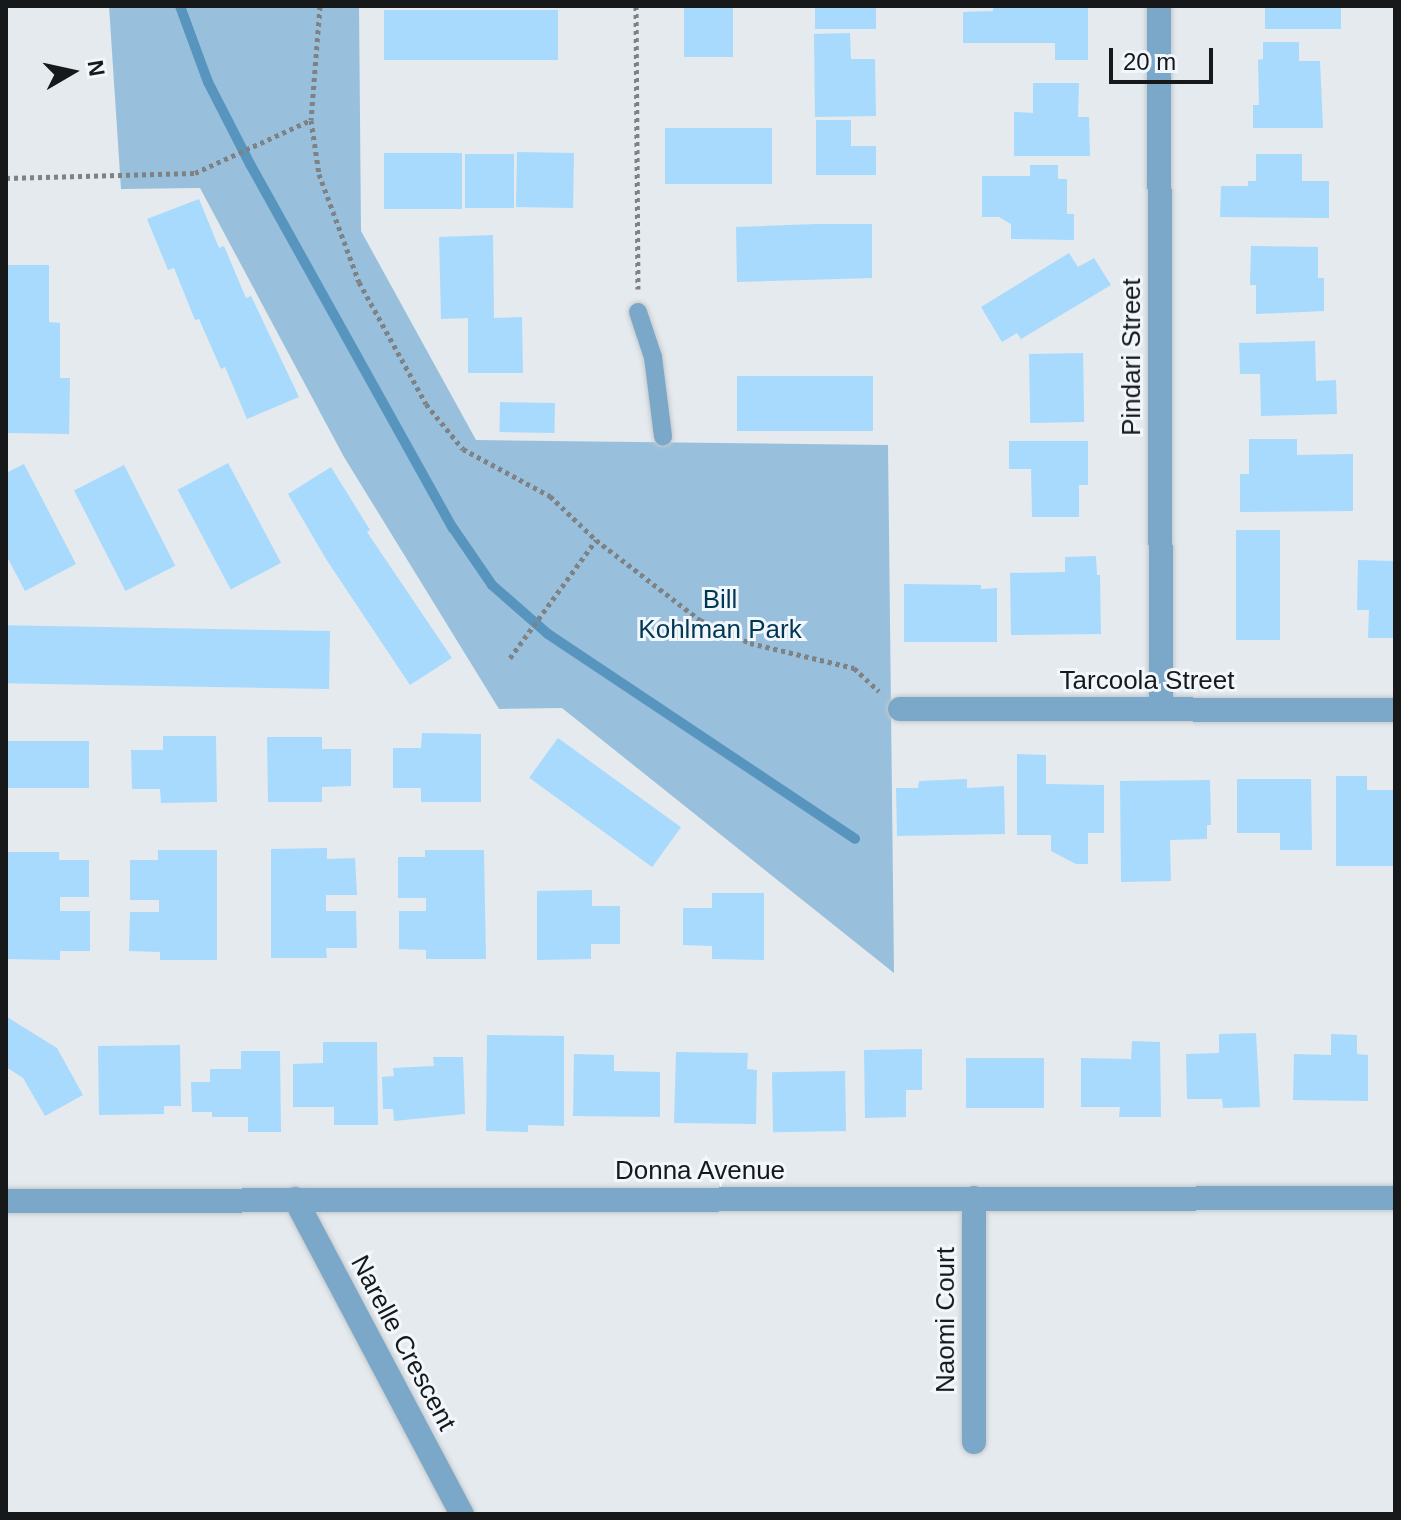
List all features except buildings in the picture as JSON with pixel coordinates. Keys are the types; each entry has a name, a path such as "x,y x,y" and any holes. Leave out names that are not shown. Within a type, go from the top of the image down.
{"street":[{"name":"Pindari Street","path":"1159,6 1161,708"},
{"name":"Tarcoola Street","path":"900,709 1395,710"},
{"name":"Naomi Court","path":"974,1198 974,1442"},
{"name":"Donna Avenue","path":"6,1201 1395,1198"},
{"name":"Narelle Crescent","path":"295,1199 462,1514"}],"lane":[{"path":"638,312 653,357 663,436"}],"path":[{"path":"320,6 311,120 319,174 359,282 426,404 463,449 550,496 596,540 700,620 750,643 854,668 900,709"},
{"path":"636,6 638,312"},
{"path":"6,178 177,175 214,167 311,120"},
{"path":"510,658 596,540"}],"green space":[{"name":"Bill Kohlman Park","path":"109,6 359,6 361,231 476,440 888,445 894,973 562,708 499,709 344,457 200,188 121,189"}],"waterway":[{"path":"180,6 208,82 250,164 453,528 492,585 548,634 855,839"}]}
